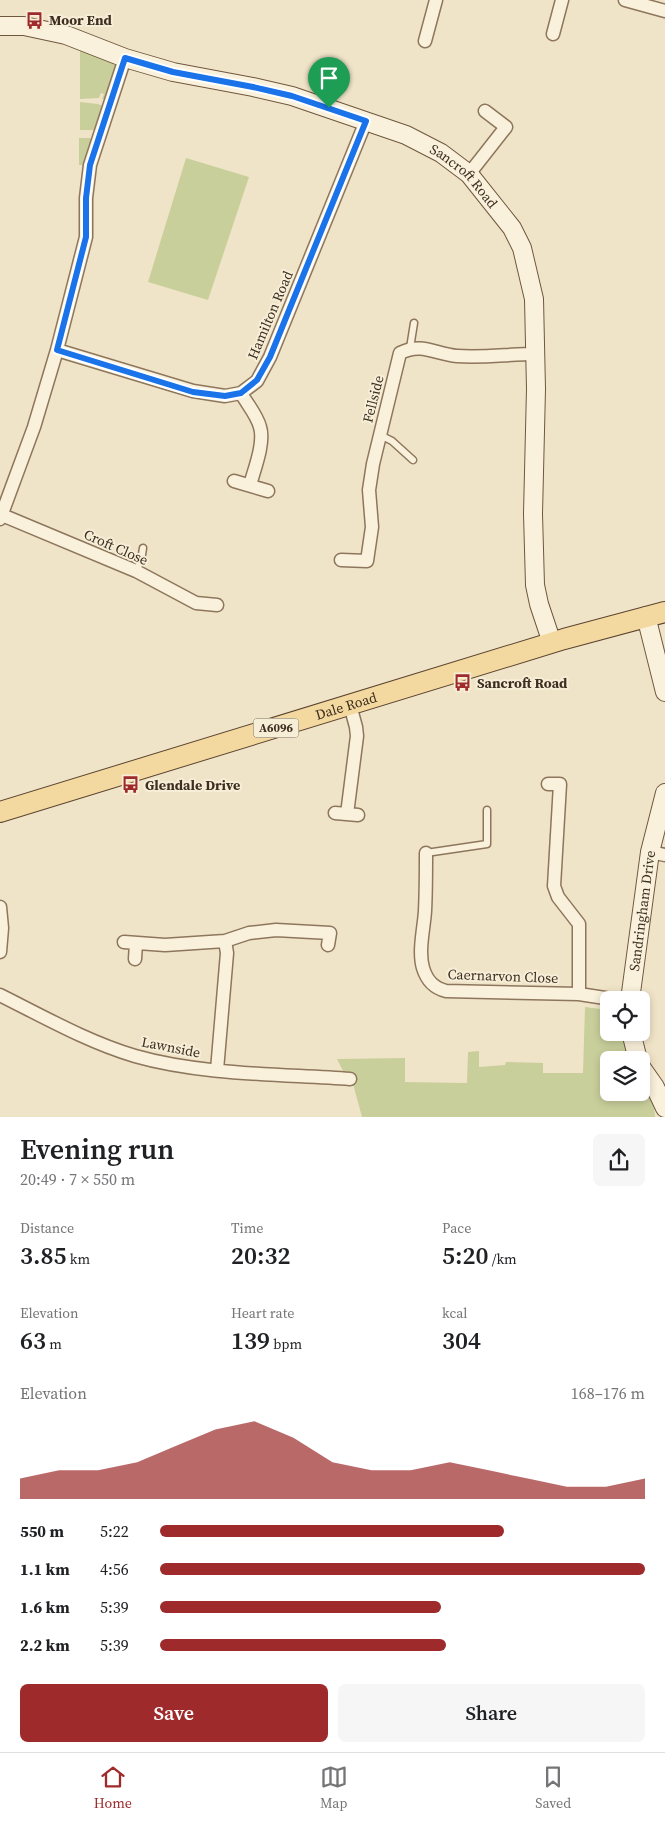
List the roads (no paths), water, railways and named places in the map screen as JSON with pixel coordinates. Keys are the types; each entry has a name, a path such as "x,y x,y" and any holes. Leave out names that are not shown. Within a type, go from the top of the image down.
{"main road":[{"name":"Dale Road","path":"0,812 656,614"}],"street":[{"path":"425,41 436,0"},
{"path":"553,34 562,0"},
{"path":"626,0 665,11"},
{"name":"Sancroft Road","path":"0,26 24,26 66,35 125,58 173,72 292,96 415,139 441,153 469,174 512,228 522,248 534,299 536,354 533,514 536,585 539,604 552,644"},
{"path":"1,517 34,427 57,350 86,237 86,198 90,165 125,58"},
{"path":"469,174 506,127 485,111"},
{"name":"Hamilton Road","path":"241,393 257,380 270,357 366,121"},
{"path":"410,348 422,348 457,356 536,354"},
{"name":"Fellside","path":"341,560 368,561 372,527 369,490 373,464 400,353 410,348"},
{"path":"57,350 193,392 225,396 241,393 261,431 259,450 250,486"},
{"path":"234,481 268,490"},
{"name":"Croft Close","path":"1,517 136,571 196,602 217,605"},
{"path":"656,614 665,692"},
{"path":"347,814 357,736 350,705"},
{"path":"554,784 554,886 558,897 579,924 579,994"},
{"name":"Sandringham Drive","path":"632,991 658,853 665,794"},
{"name":"Caernarvon Close","path":"426,853 425,910 421,961 430,983 446,991 579,994 600,997"},
{"path":"0,907 2,928 0,952"},
{"path":"135,959 130,943 165,945 224,941 249,934 276,930 330,933 328,945"},
{"path":"217,1070 227,953 224,941"},
{"name":"Lawnside","path":"0,995 93,1040 122,1052 161,1062 217,1070 350,1079"},
{"path":"650,1075 660,1084 665,1108"}],"lane":[{"path":"410,348 414,324"},
{"path":"380,435 392,441 412,460"},
{"path":"136,571 144,548"},
{"path":"426,853 487,844 487,810"}],"place":[{"name":"Moor End","path":"35,20"},
{"name":"Sancroft Road","path":"463,683"},
{"name":"Glendale Drive","path":"131,785"}]}
